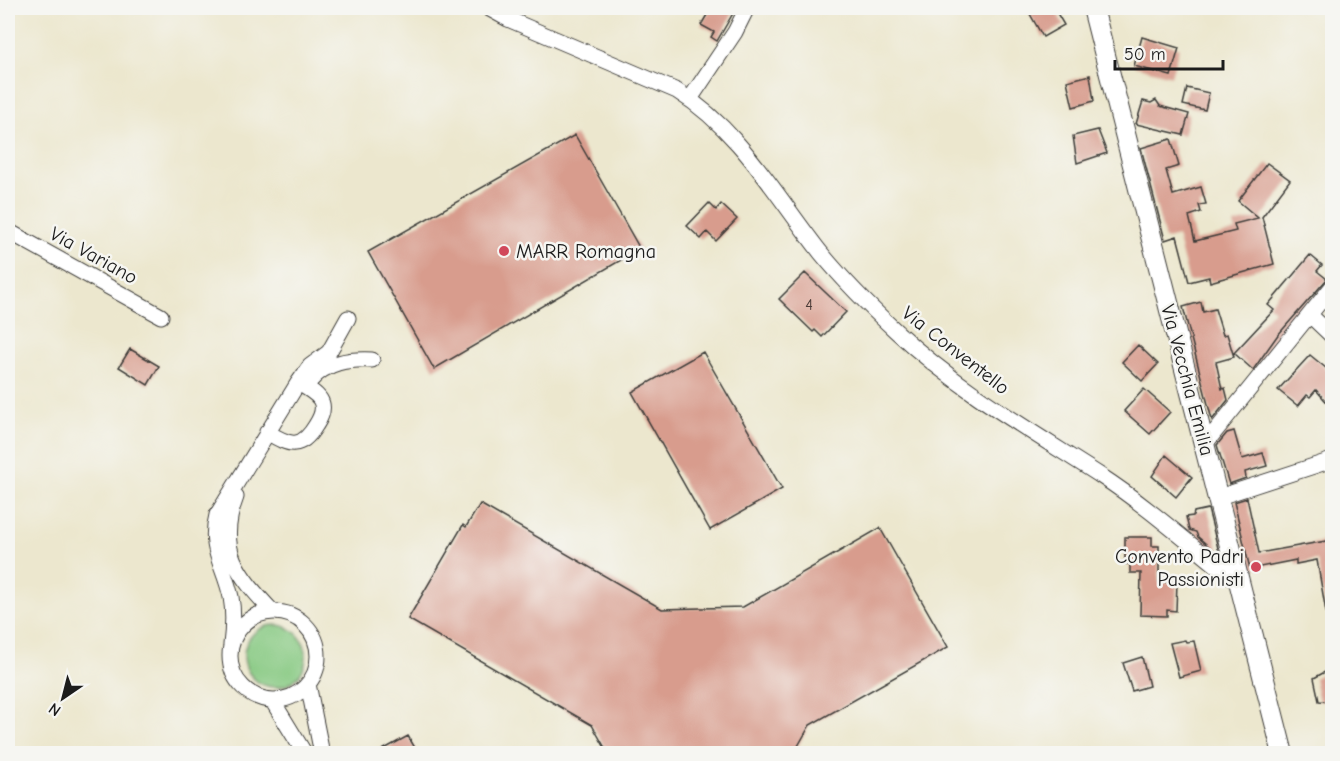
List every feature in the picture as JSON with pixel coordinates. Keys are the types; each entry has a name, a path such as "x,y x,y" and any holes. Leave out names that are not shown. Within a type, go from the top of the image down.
{"street":[{"name":"Via Conventello","path":"488,8 690,99 746,152 821,253 859,297 906,341 1021,428 1103,478 1241,585"},
{"path":"690,99 735,32 747,8"},
{"name":"Via Vecchia Emilia","path":"1093,8 1283,753"},
{"name":"Via Variano","path":"8,231 160,316"},
{"path":"1205,444 1332,287"},
{"path":"1310,315 1332,336"},
{"path":"231,645 237,632 247,621 259,614 273,612 288,614 310,631 316,644 318,658 315,672 308,684 292,696 272,700 254,695 238,682 230,659 231,645 233,620 231,599 214,551 213,530 216,515 271,434 310,366 329,352 348,318"},
{"path":"301,385 318,371 338,362 372,360"},
{"path":"271,434 300,444 308,440 323,414 323,405 315,393 301,385"},
{"path":"271,434 237,496 227,520 226,540 236,565 252,590 273,612"},
{"path":"1219,497 1332,460"},
{"path":"308,684 322,753"},
{"path":"272,700 305,753"}],"green space":[{"path":"269,625 281,625 297,634 304,644 306,656 304,668 297,678 281,687 269,687 258,682 249,673 244,662 244,650 249,639 258,630"}],"building":[{"path":"711,8 736,8 717,41 711,37 714,32 701,25"},
{"path":"1041,8 1054,8 1064,25 1043,37 1030,14"},
{"path":"1142,37 1179,48 1171,76 1134,66"},
{"path":"1090,75 1094,101 1073,107 1067,81"},
{"path":"1187,88 1209,93 1205,110 1183,105"},
{"path":"1156,100 1160,106 1189,114 1183,135 1136,124 1143,101 1151,103"},
{"path":"1098,130 1107,153 1077,163 1073,136"},
{"name":"MARR Romagna","path":"575,135 640,249 434,369 368,252"},
{"path":"1171,139 1179,166 1166,170 1173,195 1201,187 1206,204 1199,205 1201,212 1189,216 1195,241 1236,231 1234,224 1258,218 1238,201 1267,163 1290,180 1262,217 1274,264 1210,282 1209,277 1189,282 1177,236 1165,240 1141,148"},
{"path":"709,203 716,210 721,204 737,219 716,241 707,232 701,239 687,226"},
{"path":"1310,255 1322,265 1317,271 1327,279 1277,336 1253,370 1234,353 1274,310 1268,305"},
{"path":"805,273 846,312 822,337 815,330 813,332 779,299"},
{"path":"1201,302 1203,312 1215,309 1223,335 1227,334 1234,357 1216,362 1222,389 1225,388 1228,400 1212,420 1183,307"},
{"path":"1138,345 1158,364 1142,381 1122,362"},
{"path":"130,349 159,366 148,385 119,367"},
{"path":"703,352 782,489 710,530 632,392"},
{"path":"1310,355 1332,373 1332,408 1316,390 1310,397 1307,395 1298,406 1278,390"},
{"path":"1144,389 1170,412 1150,434 1124,411"},
{"path":"1234,431 1242,459 1263,453 1267,466 1245,472 1246,478 1229,484 1217,445 1227,433"},
{"path":"1166,455 1192,477 1176,497 1152,476"},
{"name":"Convento Padri Passionisti","path":"1247,498 1259,553 1332,540 1332,612 1326,612 1317,560 1296,564 1296,560 1250,569 1234,502"},
{"path":"480,504 662,609 743,607 880,528 948,647 810,725 794,753 608,753 592,725 408,619 463,525 466,527"},
{"path":"1208,509 1220,556 1198,537 1196,532 1189,530 1186,517 1193,516 1194,512"},
{"path":"1125,537 1152,537 1152,546 1159,546 1159,582 1177,582 1176,611 1167,610 1167,616 1140,615 1141,573 1130,573 1130,564 1125,564"},
{"path":"1185,640 1186,642 1194,641 1201,671 1179,677 1170,643"},
{"path":"1142,657 1149,686 1132,691 1123,663"},
{"path":"1332,668 1332,702 1319,701 1314,678"},
{"path":"408,736 418,753 377,753"}],"place":[{"name":"MARR Romagna","path":"504,251"},
{"name":"Convento Padri Passionisti","path":"1256,567"}]}
